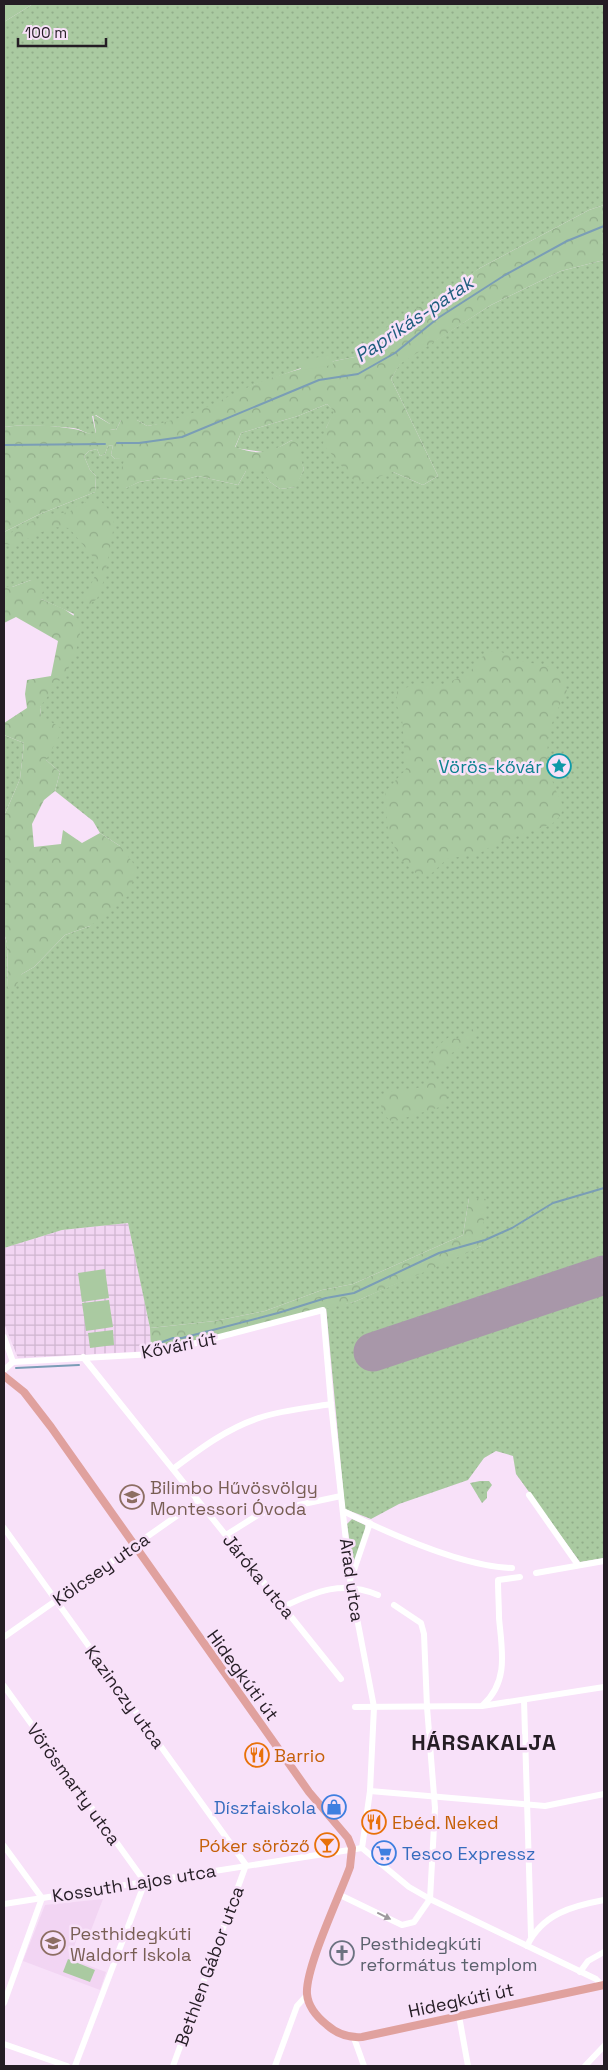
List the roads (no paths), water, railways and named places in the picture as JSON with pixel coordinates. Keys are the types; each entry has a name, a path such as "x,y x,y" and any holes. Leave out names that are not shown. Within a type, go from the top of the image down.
{"main road":[{"name":"Hidegkúti út","path":"4,1376 24,1392 309,1792 348,1838 352,1848"},
{"path":"352,1848 350,1867 310,1972 307,1995 312,2009 323,2022 336,2032 354,2038"},
{"name":"Hidegkúti út","path":"354,2038 459,2019 603,1985"}],"street":[{"name":"Kővári út","path":"13,1362 154,1354 324,1310"},
{"name":"Arad utca","path":"324,1310 331,1404 352,1577 351,1587 374,1707 370,1791 362,1848"},
{"path":"4,1337 13,1362 4,1370"},
{"name":"Járóka utca","path":"83,1357 341,1679"},
{"path":"173,1469 204,1445 232,1429 263,1417 331,1404"},
{"path":"529,1495 578,1565"},
{"path":"226,1536 261,1513 341,1496"},
{"name":"Kölcsey utca","path":"4,1637 198,1501"},
{"path":"343,1511 433,1550 497,1568 512,1568"},
{"path":"352,1577 370,1523"},
{"name":"Kazinczy utca","path":"4,1528 246,1865"},
{"path":"536,1573 604,1561"},
{"path":"482,1706 493,1696 501,1678 503,1664 498,1580 520,1577"},
{"path":"283,1607 318,1591 351,1587 378,1595"},
{"path":"340,1894 402,1925 414,1922 430,1899 434,1796 427,1707 424,1634 421,1623 394,1605"},
{"name":"Vörösmarty utca","path":"4,1686 145,1882"},
{"path":"355,1707 482,1706 604,1687"},
{"path":"524,1700 531,1936 527,1946"},
{"path":"370,1791 526,1805 558,1805 604,1794"},
{"path":"4,1846 42,1898 4,2003"},
{"name":"Kossuth Lajos utca","path":"4,1904 352,1848 362,1848"},
{"path":"362,1848 409,1887 430,1899 603,1985"},
{"name":"Bethlen Gábor utca","path":"173,2066 246,1865"},
{"path":"75,2066 145,1882"},
{"path":"531,1936 552,1916 558,1913 576,1905 604,1900"},
{"path":"580,1972 588,1961 604,1952"},
{"path":"275,2066 297,2006 307,1995"},
{"path":"459,2019 468,2066"},
{"path":"354,2038 364,2066"},
{"path":"4,2044 67,2066"},
{"path":"585,2066 604,2046"}],"waterway":[{"name":"Paprikás-patak","path":"117,443 139,443 182,437 319,380 358,374 395,353 438,318 505,275 567,241 604,226"},
{"name":"Paprikás-patak","path":"4,445 105,444"},
{"path":"154,1345 173,1338 182,1338 278,1313 326,1298 354,1293 439,1253 485,1240 512,1228 553,1203 604,1188"},
{"path":"16,1368 79,1365"}],"place":[{"name":"Vörös-kővár","path":"559,766"},
{"name":"Bilimbo Hűvösvölgy Montessori Óvoda","path":"132,1497"},
{"name":"Barrio","path":"257,1755"},
{"name":"Díszfaiskola","path":"334,1807"},
{"name":"Ebéd. Neked","path":"374,1822"},
{"name":"Póker söröző","path":"327,1845"},
{"name":"Tesco Expressz","path":"384,1853"},
{"name":"Pesthidegkúti Waldorf Iskola","path":"53,1943"},
{"name":"Pesthidegkúti református templom","path":"342,1953"}],"district":[{"name":"HÁRSAKALJA","path":"484,1742"}]}
